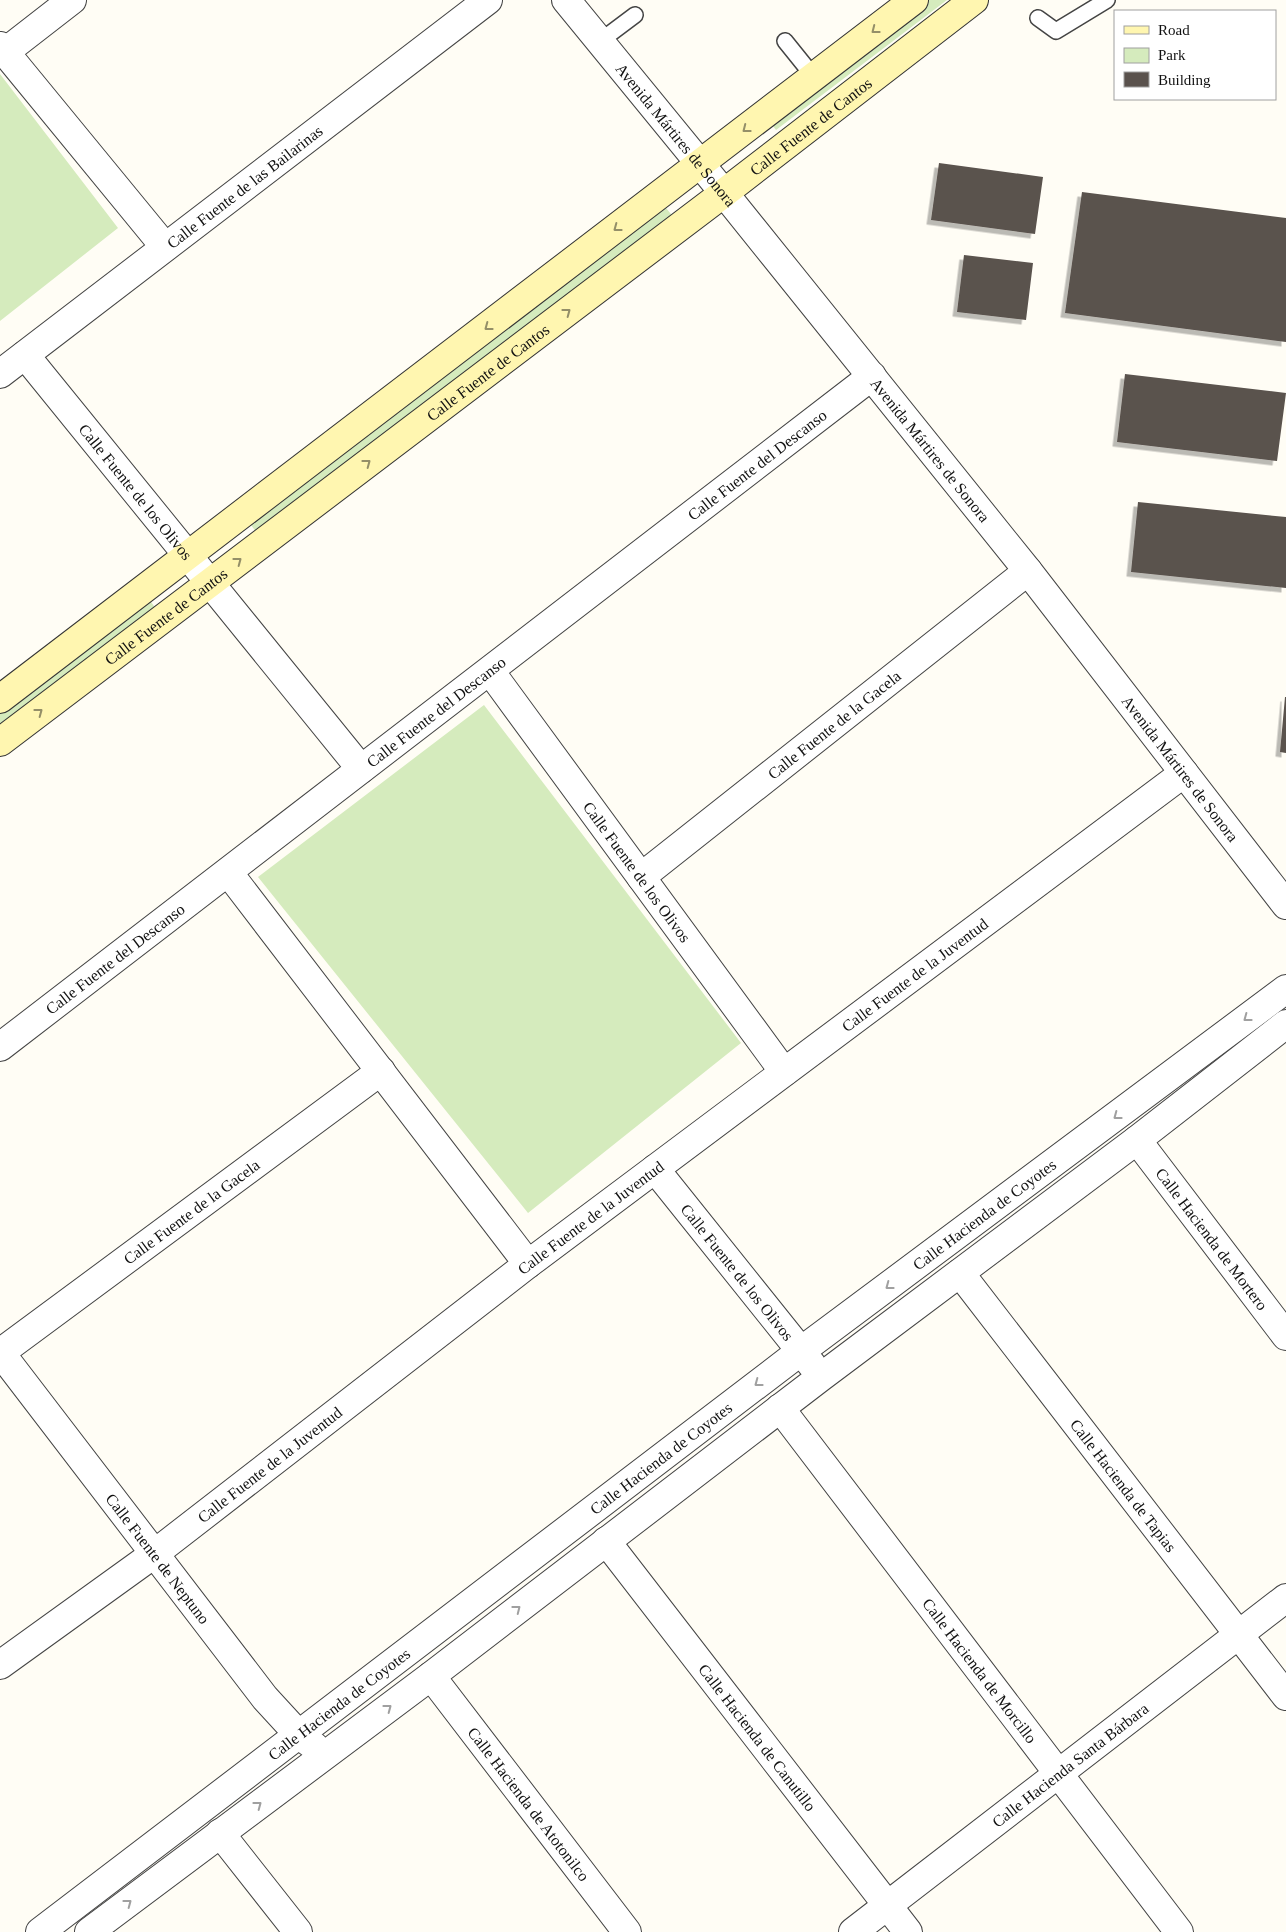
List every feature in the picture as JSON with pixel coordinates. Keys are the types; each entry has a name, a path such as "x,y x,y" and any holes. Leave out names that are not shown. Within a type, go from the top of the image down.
{"street":[{"path":"72,0 3,49 165,247"},
{"name":"Calle Fuente de las Bailarinas","path":"0,374 488,0"},
{"name":"Avenida Mártires de Sonora","path":"566,0 701,164 1028,571 1286,905"},
{"name":"Calle Fuente de Cantos","path":"0,699 914,0"},
{"name":"Calle Fuente de Cantos","path":"0,742 724,193 974,0"},
{"name":"Calle Fuente de los Olivos","path":"25,355 361,770"},
{"name":"Calle Fuente del Descanso","path":"0,1047 872,376"},
{"name":"Calle Fuente de la Gacela","path":"641,877 1028,571"},
{"name":"Calle Fuente de los Olivos","path":"490,671 784,1072"},
{"name":"Calle Fuente de la Juventud","path":"0,1665 154,1554 528,1264 1184,773"},
{"path":"228,872 528,1264"},
{"name":"Calle Hacienda de Coyotes","path":"40,1932 801,1351 1286,989"},
{"name":"Calle Hacienda de Coyotes","path":"89,1932 431,1676 780,1408 1137,1140 1286,1024"},
{"name":"Calle Fuente de la Gacela","path":"0,1353 381,1071"},
{"name":"Calle Hacienda de Mortero","path":"1137,1140 1286,1336"},
{"name":"Calle Fuente de los Olivos","path":"655,1169 821,1377"},
{"name":"Calle Hacienda de Tapias","path":"960,1273 1286,1696"},
{"name":"Calle Fuente de Neptuno","path":"0,1353 266,1698 299,1735 325,1755"},
{"name":"Calle Hacienda de Morcillo","path":"780,1408 1179,1932"},
{"name":"Calle Hacienda de Canutillo","path":"606,1541 908,1932"},
{"name":"Calle Hacienda Santa Bárbara","path":"852,1932 1286,1598"},
{"name":"Calle Hacienda de Atotonilco","path":"431,1676 627,1932"},
{"path":"220,1833 298,1932"}],"lane":[{"path":"1038,18 1056,31 1107,0"},
{"path":"599,42 635,15"},
{"path":"785,40 814,78"}],"green space":[{"path":"927,0 947,0 776,130 769,121"},
{"path":"0,74 118,228 0,321"},
{"path":"666,208 675,219 257,533 248,521"},
{"path":"147,596 156,609 0,727 0,708"},
{"path":"484,705 741,1043 528,1213 258,877"}],"building":[{"path":"939,163 1043,177 1035,234 931,220"},
{"path":"1082,192 1286,218 1286,342 1065,313"},
{"path":"964,255 1033,263 1026,320 957,312"},
{"path":"1125,374 1286,393 1277,461 1117,442"},
{"path":"1138,502 1286,517 1286,588 1131,572"},
{"path":"1286,697 1286,753 1280,752"}]}
